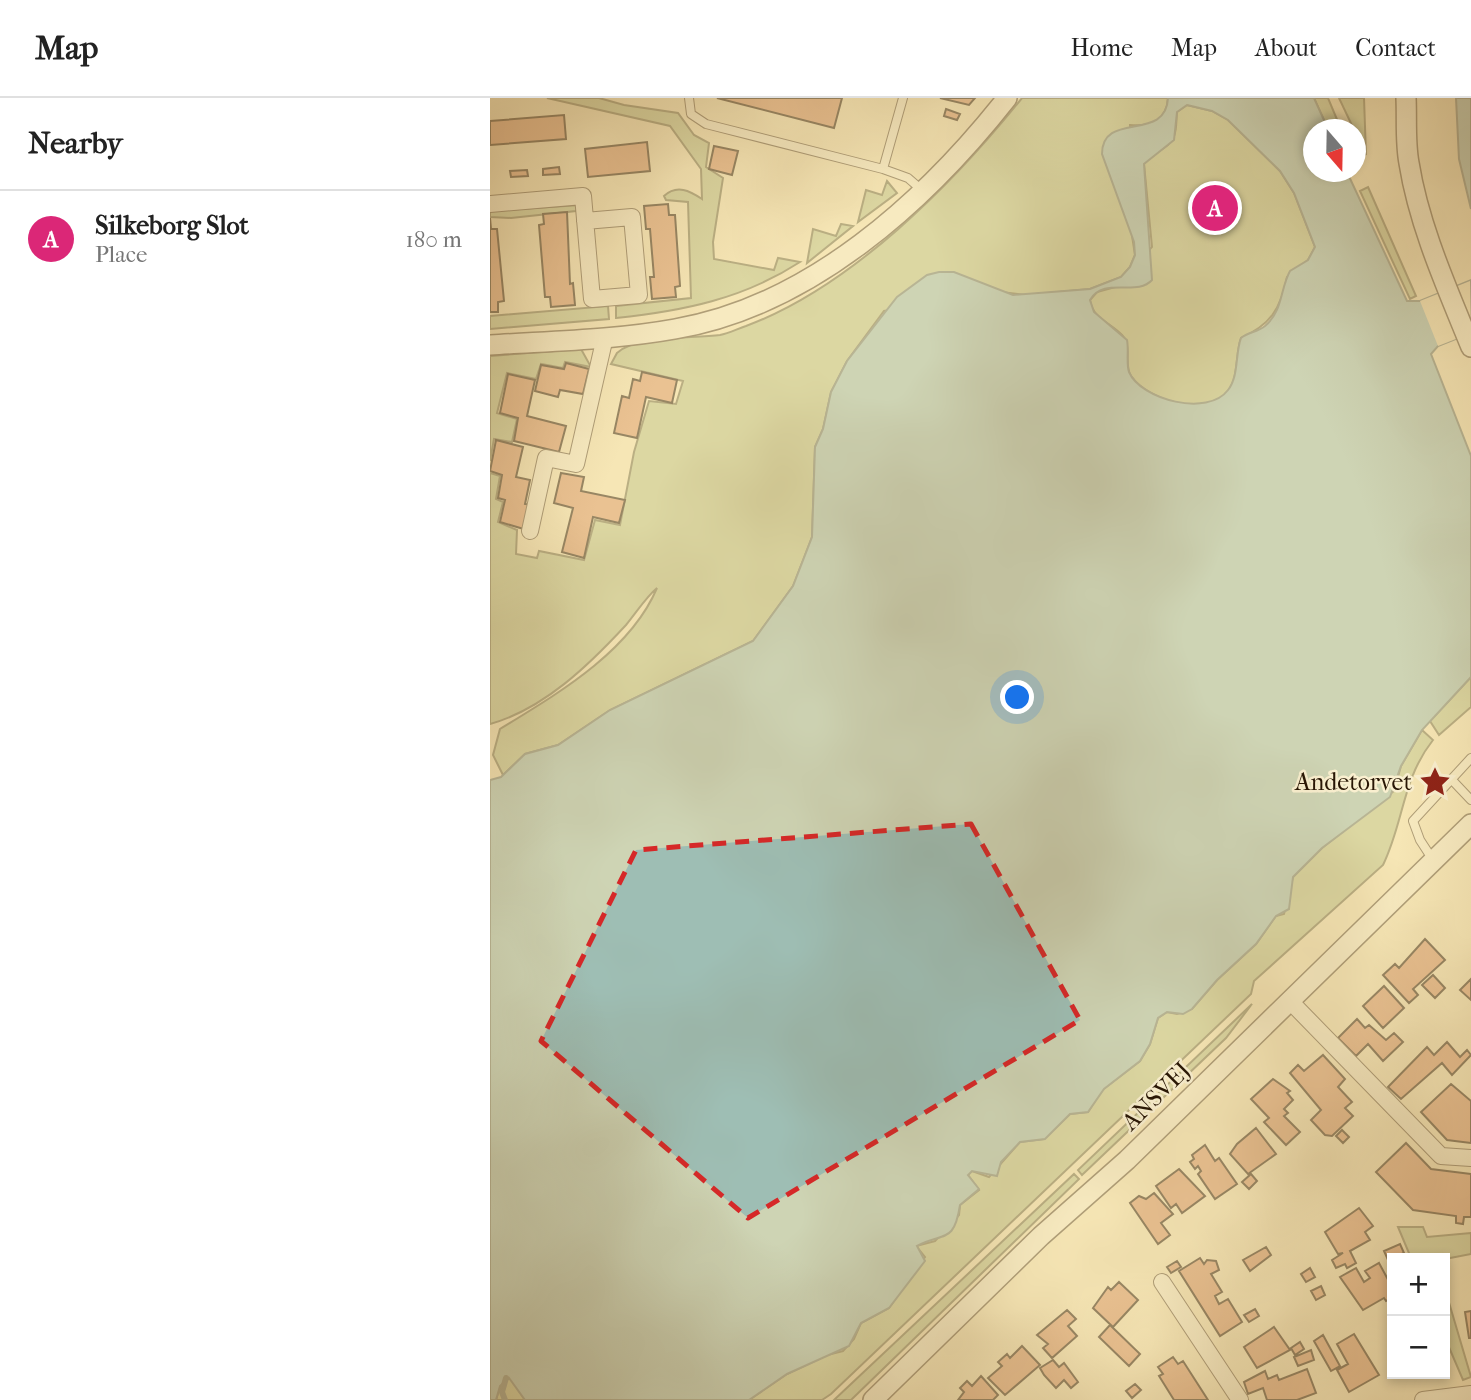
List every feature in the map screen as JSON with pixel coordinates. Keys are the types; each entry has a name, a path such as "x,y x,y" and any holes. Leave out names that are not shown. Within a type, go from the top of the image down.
{"street":[{"path":"490,345 605,337 687,327 776,296 835,260 923,191 956,158 1007,98"},
{"path":"1406,98 1409,162 1425,225 1469,341"},
{"path":"490,204 583,196 585,221 592,299 639,295 632,217 585,221"},
{"path":"530,531 546,458 576,464 605,337"},
{"name":"ANSVEJ","path":"873,1400 1041,1236 1144,1144 1471,824"},
{"path":"1289,1000 1441,1156 1471,1158"},
{"path":"1163,1282 1240,1400"},
{"path":"1423,1400 1471,1394"}],"lane":[{"path":"689,98 691,114 706,124 883,169 908,178 923,191"},
{"path":"883,169 903,98"},
{"path":"1433,861 1420,840 1413,821 1471,758"},
{"path":"1452,780 1471,800"}],"highlighted area":[{"path":"971,824 1080,1020 748,1218 541,1041 636,850"}],"green space":[{"path":"547,98 599,98 624,105 678,113 694,135 709,143 706,167 723,178 713,242 714,259 774,270 778,258 800,262 757,285 712,301 665,312 616,318 616,306 691,298 688,202 666,200 664,196 679,190 688,191 702,199 701,169 670,126"},
{"path":"1022,98 1168,98 1164,112 1156,121 1144,125 1130,125 1131,229 1135,255 1130,267 1121,277 1090,289 1025,295 1001,292 884,311 847,361 831,392 823,429 815,447 812,537 793,586 753,641 610,710 558,745 525,754 503,775 493,755 500,729 568,686 610,652 645,611 657,588 612,640 564,684 529,708 490,724 490,473 500,476 496,499 503,502 498,522 517,530 516,554 537,558 539,551 584,560 595,520 620,525 634,452 649,401 676,404 683,381 611,364 617,353 626,347 651,340 727,333 785,309 824,286 897,230 932,198"},
{"path":"1314,98 1328,98 1337,119 1323,119"},
{"path":"1339,98 1364,98 1365,119 1349,119"},
{"path":"1187,105 1212,111 1228,120 1280,171 1294,193 1315,247 1308,260 1287,277 1273,315 1260,327 1241,338 1234,379 1228,391 1206,404 1193,405 1164,399 1139,385 1129,371 1125,340 1098,316 1090,300 1097,292 1115,287 1152,247 1144,164 1172,141 1177,112"},
{"path":"887,181 897,193 858,222 866,190 882,195"},
{"path":"1368,187 1416,296 1410,299 1360,191"},
{"path":"580,205 576,211 511,218 490,217 490,211"},
{"path":"841,224 853,226 807,263 813,229 836,236"},
{"path":"608,306 609,319 490,329 490,316"},
{"path":"581,349 591,367 565,362 563,368 541,364 536,379 507,373 497,413 517,419 512,442 494,439 490,461 490,356"},
{"path":"1471,677 1471,707 1439,735 1430,721"},
{"path":"1422,730 1433,740 1409,785 1383,865 1254,981 1251,994 831,1394 822,1400 749,1400 787,1374 827,1355 843,1351 854,1339 861,1323 889,1308 925,1257 916,1246 935,1241 959,1215 960,1205 979,1190 968,1175 972,1171 989,1177 1020,1142 1044,1139 1070,1114 1088,1112 1102,1090 1140,1061 1150,1044 1158,1018 1167,1012 1177,1014 1192,1009 1217,980 1256,944 1276,916 1284,914 1293,877 1322,848 1394,791 1401,766"},
{"path":"1252,1004 1226,1038 1082,1175 1078,1170"},
{"path":"1074,1174 1079,1179 851,1400 834,1400"},
{"path":"1398,1227 1423,1227 1427,1237 1471,1233 1471,1254 1450,1258 1450,1253 1409,1253"},
{"path":"1450,1306 1471,1377 1463,1380 1450,1350"},
{"path":"509,1378 525,1400 496,1400 500,1386"}],"water":[{"path":"1168,98 1314,98 1323,119 1303,119 1303,182 1352,182 1407,301 1420,301 1471,280 1471,333 1438,346 1431,354 1471,456 1471,677 1422,730 1401,766 1390,797 1322,848 1293,877 1289,909 1276,916 1256,944 1217,980 1192,1009 1183,1014 1167,1012 1158,1018 1150,1044 1140,1061 1104,1089 1088,1112 1070,1114 1045,1139 1020,1142 1001,1162 997,1176 972,1171 968,1175 979,1189 960,1205 955,1226 946,1235 917,1246 925,1261 889,1308 861,1323 849,1346 787,1374 749,1400 525,1400 509,1378 500,1386 496,1400 490,1400 490,780 501,777 525,754 558,745 610,710 753,641 793,586 812,537 815,447 823,429 831,392 847,361 897,297 927,275 939,272 954,272 1013,295 1090,289 1121,277 1130,267 1135,255 1134,242 1102,154 1105,141 1112,133 1157,120 1165,112","holes":["1187,105 1212,111 1228,120 1280,171 1294,193 1315,247 1308,260 1290,271 1271,320 1262,328 1241,338 1234,378 1228,390 1206,403 1176,402 1160,397 1136,382 1128,368 1127,340 1094,312 1090,300 1103,289 1138,287 1152,280 1144,164 1174,140 1177,112"]},
{"path":"1456,98 1471,98 1471,209 1459,159"}],"pier":[{"path":"1470,281 1471,333 1438,346 1420,301"}],"building":[{"path":"717,98 842,98 834,128"},
{"path":"940,98 975,98 969,105"},
{"path":"946,109 960,114 957,120 944,116"},
{"path":"564,115 566,139 490,145 490,121"},
{"path":"647,142 650,171 588,177 585,149"},
{"path":"714,146 738,151 732,175 709,169"},
{"path":"559,167 560,174 543,175 543,169"},
{"path":"527,170 528,176 511,177 510,171"},
{"path":"668,204 669,215 675,215 680,286 675,287 676,297 652,299 650,277 654,277 650,229 646,229 644,206"},
{"path":"567,212 570,284 573,283 575,305 551,307 550,297 545,297 539,225 544,224 543,214"},
{"path":"490,218 491,229 497,229 504,301 498,302 498,312 490,312"},
{"path":"566,363 589,369 583,394 560,390 558,397 535,391 541,365 564,369"},
{"path":"642,372 677,380 672,403 646,397 637,438 614,433 622,396 629,398 633,379 640,381"},
{"path":"508,374 535,380 527,416 566,426 559,452 514,441 518,418 500,413"},
{"path":"496,440 523,447 516,477 530,480 525,504 532,505 527,530 500,522 505,500 498,498 502,475 490,471"},
{"path":"561,473 584,477 581,491 625,500 619,523 593,517 584,558 562,552 573,508 554,503"},
{"path":"1425,939 1445,960 1413,989 1418,995 1409,1003 1383,975 1395,964 1399,968"},
{"path":"1433,975 1445,988 1435,998 1422,985"},
{"path":"1471,979 1471,1000 1460,990"},
{"path":"1384,986 1404,1008 1383,1028 1363,1006"},
{"path":"1357,1019 1365,1028 1369,1025 1386,1040 1394,1033 1403,1042 1383,1061 1368,1044 1356,1056 1338,1038"},
{"path":"1447,1042 1460,1057 1467,1050 1471,1055 1452,1075 1442,1063 1401,1099 1388,1087 1427,1047 1434,1055"},
{"path":"1323,1055 1345,1079 1338,1087 1352,1102 1345,1108 1353,1116 1332,1136 1325,1135 1311,1120 1321,1110 1290,1073 1298,1065 1304,1071"},
{"path":"1273,1079 1290,1091 1287,1093 1293,1100 1284,1109 1288,1113 1284,1116 1300,1132 1286,1145 1264,1122 1269,1118 1251,1099"},
{"path":"1451,1084 1471,1101 1471,1143 1447,1140 1421,1112"},
{"path":"1256,1128 1276,1154 1248,1174 1230,1154 1237,1144"},
{"path":"1342,1130 1349,1137 1343,1143 1336,1136"},
{"path":"1406,1143 1431,1169 1471,1174 1471,1217 1464,1217 1463,1224 1456,1223 1456,1216 1413,1210 1376,1172"},
{"path":"1205,1145 1215,1161 1219,1158 1237,1184 1215,1199 1198,1174 1201,1171 1198,1166 1195,1169 1190,1162 1194,1159 1192,1155"},
{"path":"1179,1169 1205,1196 1182,1213 1176,1204 1171,1208 1156,1186"},
{"path":"1251,1174 1257,1181 1249,1189 1242,1182"},
{"path":"1154,1193 1173,1214 1161,1223 1170,1235 1158,1244 1130,1203 1139,1196 1146,1199"},
{"path":"1359,1208 1373,1226 1365,1232 1370,1240 1350,1251 1356,1263 1347,1268 1345,1264 1336,1268 1332,1260 1343,1253 1338,1254 1325,1232"},
{"path":"1400,1244 1404,1253 1387,1253 1387,1258 1384,1251"},
{"path":"1266,1247 1271,1255 1250,1271 1243,1260"},
{"path":"1200,1258 1204,1264 1207,1260 1216,1261 1219,1270 1211,1274 1222,1292 1215,1296 1219,1304 1228,1299 1242,1322 1220,1336 1179,1271"},
{"path":"1177,1261 1181,1267 1171,1273 1167,1267"},
{"path":"1379,1263 1387,1278 1387,1300 1384,1298 1363,1310 1340,1277 1356,1268 1364,1282 1370,1278 1365,1271"},
{"path":"1310,1268 1315,1277 1306,1282 1301,1274"},
{"path":"1119,1282 1138,1300 1113,1327 1093,1308 1108,1287 1111,1290"},
{"path":"1321,1286 1325,1295 1316,1300 1311,1291"},
{"path":"1255,1309 1259,1316 1249,1322 1244,1315"},
{"path":"1067,1310 1076,1319 1068,1326 1077,1336 1052,1358 1043,1348 1048,1344 1037,1335"},
{"path":"1471,1311 1471,1338 1469,1338 1465,1312"},
{"path":"1110,1325 1140,1354 1129,1366 1099,1337"},
{"path":"1274,1327 1290,1350 1257,1368 1244,1347"},
{"path":"1354,1334 1379,1375 1349,1392 1337,1370 1348,1364 1337,1344"},
{"path":"1323,1335 1340,1366 1331,1371 1314,1341"},
{"path":"1300,1342 1304,1349 1295,1355 1291,1348"},
{"path":"1022,1346 1040,1365 1005,1395 988,1378 1002,1366 998,1362 1007,1354 1010,1358"},
{"path":"1311,1350 1314,1360 1298,1366 1294,1357"},
{"path":"1173,1357 1178,1364 1183,1361 1208,1400 1174,1400 1159,1376 1163,1374 1158,1367"},
{"path":"1053,1360 1059,1367 1064,1363 1078,1382 1071,1388 1064,1380 1056,1388 1040,1368"},
{"path":"1307,1369 1316,1393 1297,1400 1267,1400 1263,1388 1248,1394 1244,1382 1265,1371 1268,1379 1277,1375 1279,1380"},
{"path":"981,1376 998,1395 993,1400 958,1400 964,1392 960,1388 967,1381 972,1386"},
{"path":"1135,1384 1141,1390 1132,1398 1126,1391"}],"waterway":[{"path":"505,1400 502,1392 506,1378"}],"place":[{"name":"Silkeborg Slot","path":"1215,208"},
{"name":"Andetorvet","path":"1435,782"}]}
